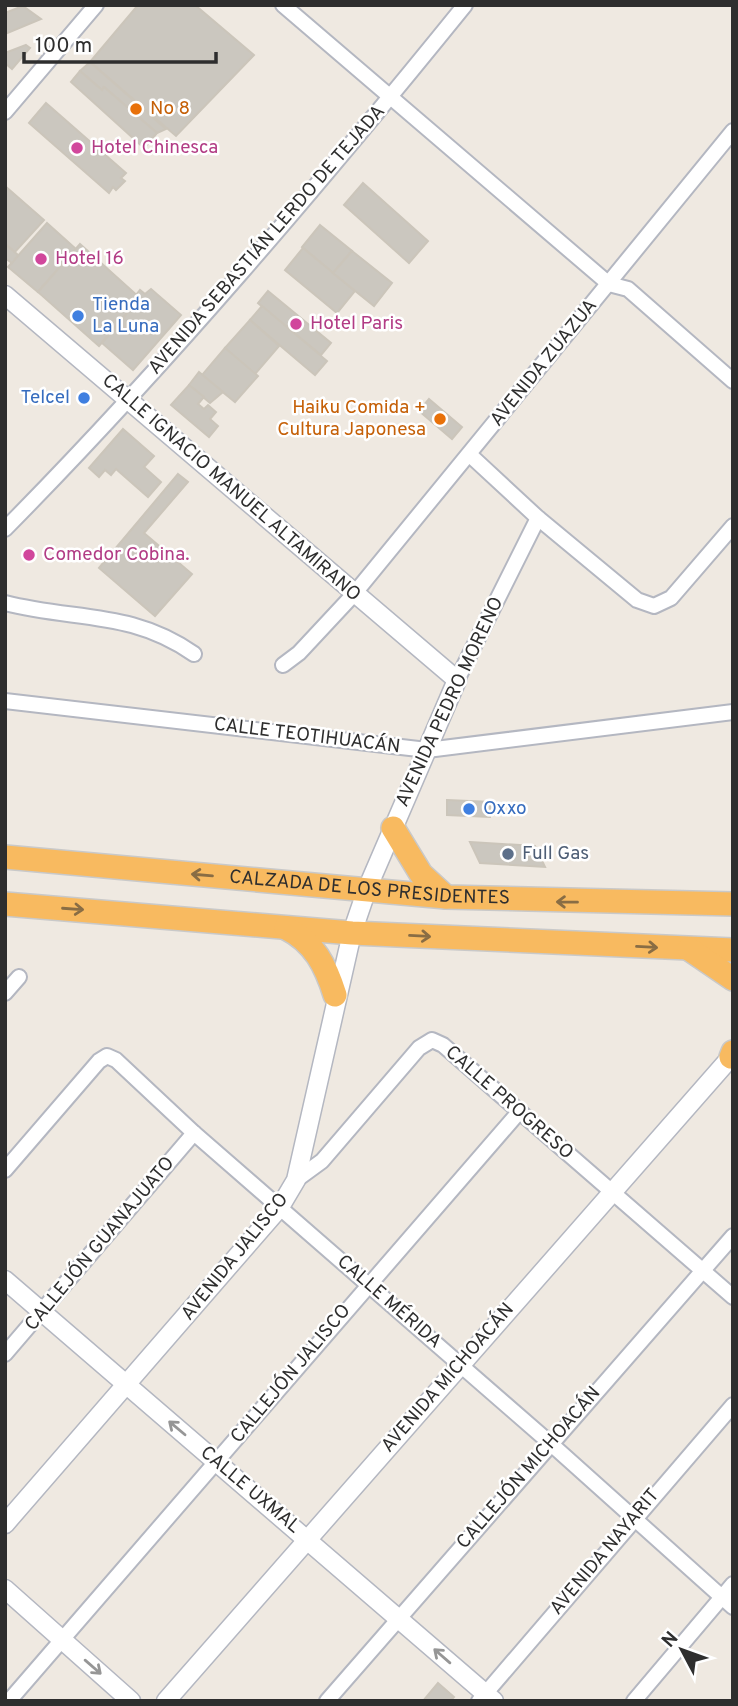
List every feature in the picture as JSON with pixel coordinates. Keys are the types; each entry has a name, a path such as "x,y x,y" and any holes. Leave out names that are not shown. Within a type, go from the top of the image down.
{"highway":[{"path":"393,828 421,874 446,897"},
{"name":"CALZADA DE LOS PRESIDENTES","path":"6,857 446,897 733,904"},
{"name":"CALZADA DE LOS PRESIDENTES","path":"5,904 352,933 733,950"},
{"path":"284,926 297,933 318,954 335,995"},
{"path":"689,949 733,979"}],"street":[{"path":"5,112 96,5"},
{"path":"283,5 609,284 628,289 733,381"},
{"name":"AVENIDA SEBASTIÁN LERDO DE TEJADA","path":"5,529 128,400 391,96 465,5"},
{"name":"AVENIDA ZUAZUA","path":"283,666 299,653 354,594 733,131"},
{"name":"CALLE IGNACIO MANUEL ALTAMIRANO","path":"5,295 457,680"},
{"path":"470,455 538,518 637,600 654,606 671,598 733,526"},
{"name":"AVENIDA PEDRO MORENO","path":"352,933 367,889 457,680 538,518"},
{"path":"5,603 119,620 174,639 194,654"},
{"name":"CALLE TEOTIHUACÁN","path":"5,701 427,750 733,712"},
{"name":"AVENIDA JALISCO","path":"5,1524 280,1207 296,1180 305,1153 335,995 352,933"},
{"path":"5,993 19,977"},
{"name":"CALLE PROGRESO","path":"296,1180 322,1161 419,1048 432,1040 443,1045 733,1297"},
{"name":"AVENIDA MICHOACÁN","path":"166,1701 610,1191 732,1055"},
{"name":"CALLE MÉRIDA","path":"5,1170 99,1061 107,1056 116,1060 194,1133 550,1443 727,1602"},
{"name":"CALLEJÓN JALISCO","path":"9,1701 519,1112"},
{"name":"CALLEJÓN GUANAJUATO","path":"5,1354 194,1133"},
{"name":"CALLEJÓN MICHOACÁN","path":"327,1701 733,1236"},
{"name":"CALLE UXMAL","path":"5,1280 309,1539 486,1698"},
{"name":"AVENIDA NAYARIT","path":"486,1698 634,1517 733,1405"},
{"path":"634,1701 727,1602 733,1584"},
{"path":"5,1589 131,1701"}],"building":[{"path":"138,5 195,5 254,55 176,136 90,62"},
{"path":"23,6 41,19 5,34 5,13"},
{"path":"26,45 30,48 12,69 5,63 5,53"},
{"name":"No 8","path":"90,62 166,129 157,133 104,87 102,90 80,71"},
{"path":"80,71 102,90 104,87 157,133 144,148 71,82"},
{"name":"Hotel Chinesca","path":"46,103 126,173 121,178 125,181 116,190 113,187 109,193 29,123"},
{"path":"363,183 428,241 409,263 344,205"},
{"path":"5,186 44,220 15,252 5,244"},
{"name":"Hotel 16","path":"47,223 76,249 38,292 8,267"},
{"path":"320,225 352,251 333,273 302,247"},
{"path":"5,244 18,255 12,263 5,258"},
{"path":"80,244 140,298 99,346 38,292"},
{"path":"303,248 355,291 337,313 285,270"},
{"path":"352,251 392,283 374,306 333,273"},
{"path":"151,289 181,315 133,370 102,343 140,298 136,295 140,290 145,294"},
{"name":"Hotel Paris","path":"268,291 331,343 321,355 258,303"},
{"path":"262,306 327,361 315,375 250,320"},
{"path":"250,320 279,346 255,374 225,348"},
{"path":"225,348 258,376 235,402 202,375"},
{"path":"199,372 223,392 210,403 189,385"},
{"path":"189,385 204,397 198,404 204,409 208,405 216,412 210,419 218,426 209,437 171,405"},
{"name":"Haiku Comida + Cultura Japonesa","path":"429,399 462,427 452,439 419,411"},
{"path":"123,429 154,456 144,467 161,482 148,497 116,469 111,475 105,470 99,477 89,468"},
{"path":"178,474 188,482 144,533 192,574 155,616 99,568"},
{"name":"Oxxo","path":"447,800 491,802 490,817 447,815"},
{"name":"Full Gas","path":"470,842 535,846 545,867 480,863"},
{"path":"438,1683 454,1697 450,1701 423,1701"}],"place":[{"name":"No 8","path":"136,109"},
{"name":"Hotel Chinesca","path":"77,148"},
{"name":"Hotel 16","path":"41,259"},
{"name":"Tienda La Luna","path":"78,316"},
{"name":"Hotel Paris","path":"296,324"},
{"name":"Telcel","path":"84,398"},
{"name":"Haiku Comida + Cultura Japonesa","path":"440,419"},
{"name":"Comedor Cobina.","path":"29,555"},
{"name":"Oxxo","path":"469,809"},
{"name":"Full Gas","path":"508,854"}]}
